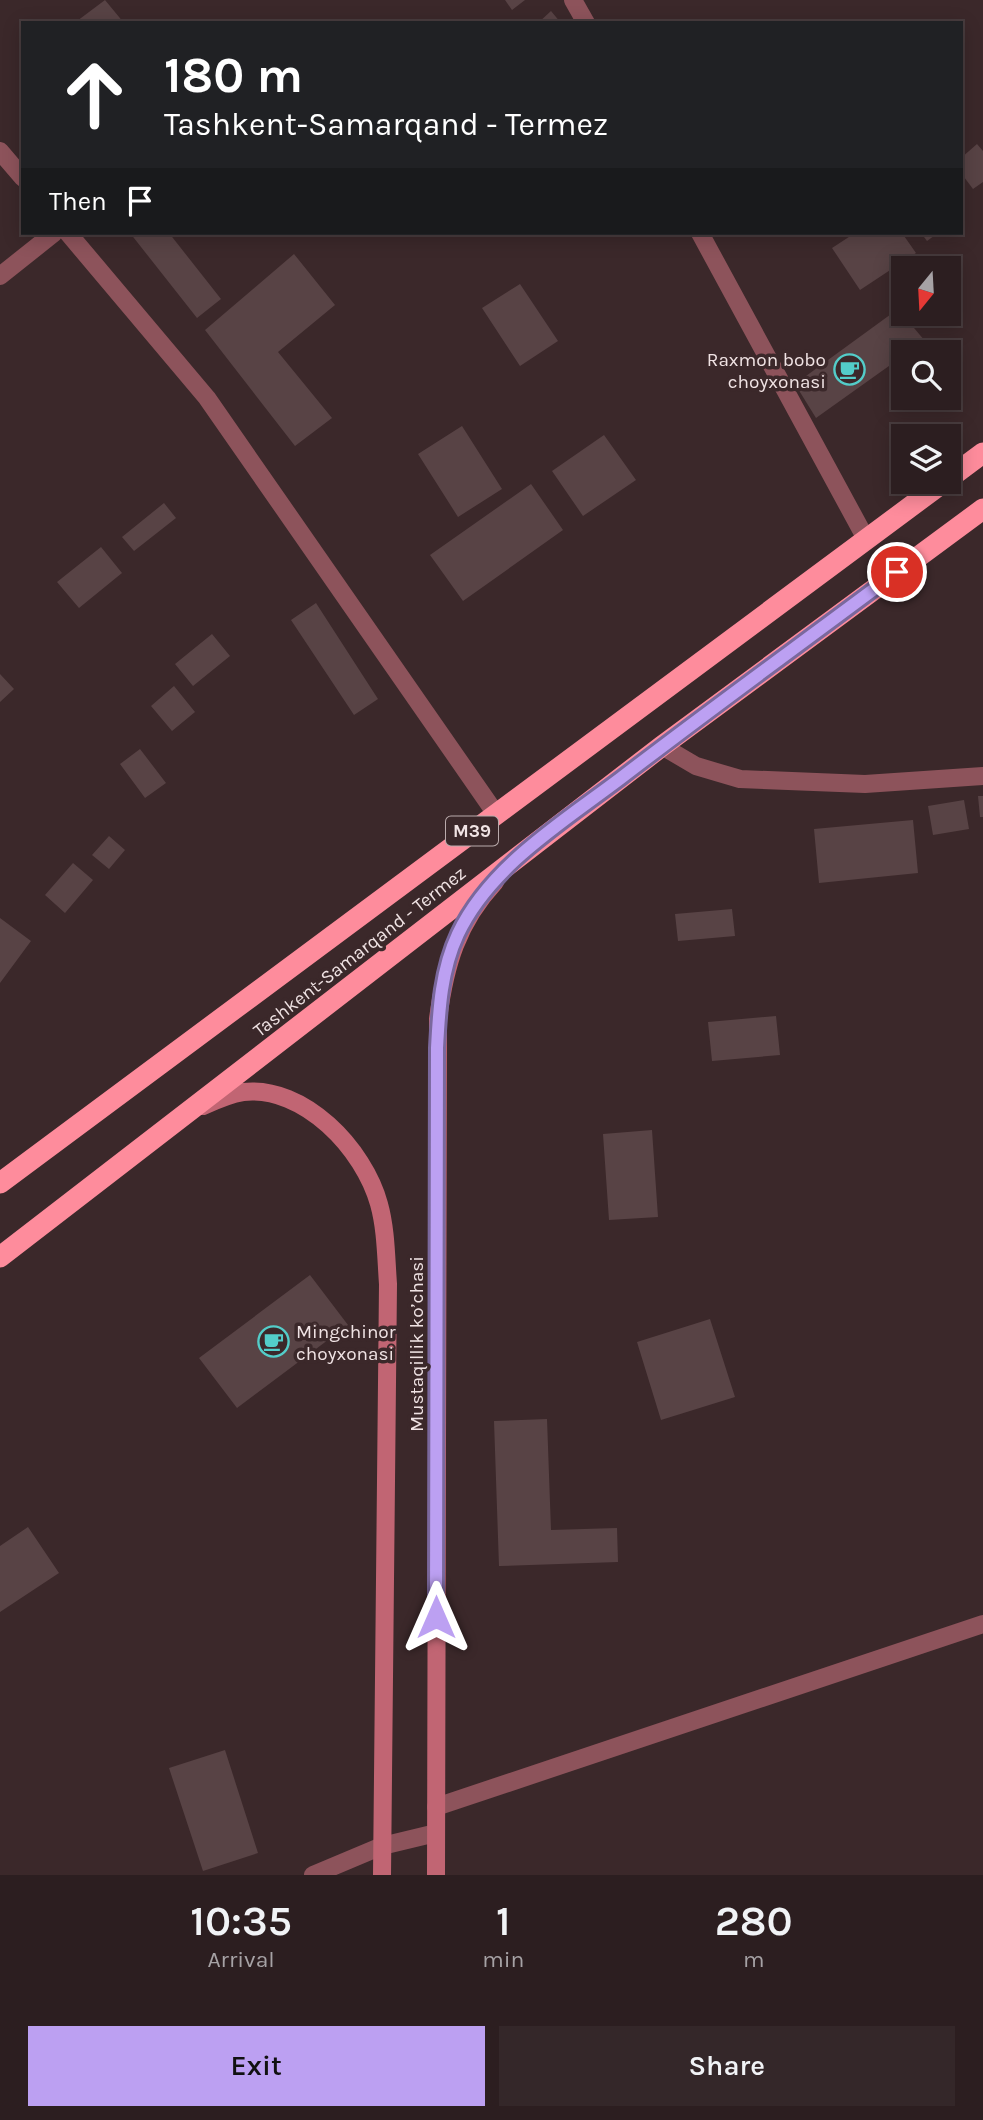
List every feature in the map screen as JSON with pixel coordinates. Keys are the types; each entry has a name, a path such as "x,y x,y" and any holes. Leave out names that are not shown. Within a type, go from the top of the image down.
{"highway":[{"name":"Tashkent-Samarqand - Termez","path":"961,470 983,453"},
{"name":"Tashkent-Samarqand - Termez","path":"0,1182 928,494"},
{"name":"Tashkent-Samarqand - Termez","path":"0,1257 662,746 983,509"}],"main road":[{"name":"Mustaqillik ko’chasi","path":"436,1875 438,1019 448,962 458,934 491,887 535,844"},
{"name":"Mustaqillik ko’chasi","path":"181,1117 242,1092 262,1092 284,1098 340,1134 363,1167 379,1204 388,1284 382,1875"}],"street":[{"path":"573,0 585,21"},
{"path":"0,151 21,176"},
{"path":"0,276 51,235"},
{"path":"70,235 206,398 496,814"},
{"path":"701,235 866,539"},
{"path":"662,746 696,766 740,779 865,784 983,776"},
{"path":"436,1807 983,1624"},
{"path":"313,1875 382,1846 436,1833"}],"building":[{"path":"105,0 122,21 77,21"},
{"path":"505,0 525,0 512,10"},
{"path":"551,11 559,21 540,21"},
{"path":"977,144 983,151 983,182 973,189 963,176 963,156"},
{"path":"132,235 171,235 221,299 197,318"},
{"path":"852,235 903,235 916,253 911,256 891,256 891,270 860,290 832,248"},
{"path":"922,235 935,235 927,241"},
{"path":"294,254 335,305 278,352 332,418 295,446 205,330"},
{"path":"520,284 558,341 520,366 482,308"},
{"name":"Raxmon bobo choyxonasi","path":"891,314 891,326 912,326 924,340 891,340 891,365 816,418 795,384"},
{"path":"462,426 502,489 458,517 418,454"},
{"path":"604,435 636,480 583,516 552,471"},
{"path":"531,484 563,530 463,601 430,555"},
{"path":"164,503 176,518 134,551 122,537"},
{"path":"101,547 122,573 79,608 57,582"},
{"path":"316,603 378,699 354,715 291,620"},
{"path":"212,634 230,656 193,686 175,664"},
{"path":"0,674 14,689 0,702"},
{"path":"174,686 195,712 172,731 151,706"},
{"path":"140,749 166,783 145,798 120,764"},
{"path":"978,796 983,796 983,817 980,817"},
{"path":"964,800 969,829 933,835 928,806"},
{"path":"913,820 918,873 819,883 814,829"},
{"path":"109,836 125,850 109,869 92,855"},
{"path":"73,863 93,880 65,913 45,895"},
{"path":"732,909 735,936 678,941 675,914"},
{"path":"0,918 31,941 0,983"},
{"path":"776,1016 780,1055 712,1061 708,1022"},
{"path":"652,1130 658,1217 609,1220 603,1134"},
{"name":"Mingchinor choyxonasi","path":"310,1275 348,1325 237,1408 199,1358"},
{"path":"710,1319 735,1397 661,1420 637,1342"},
{"path":"547,1419 551,1530 617,1528 618,1562 499,1566 494,1421"},
{"path":"28,1527 59,1573 0,1612 0,1546"},
{"path":"225,1750 258,1853 203,1871 169,1768"}],"place":[{"name":"Raxmon bobo choyxonasi","path":"849,370"},
{"name":"Mingchinor choyxonasi","path":"273,1342"}],"route":[{"path":"436,1617 437,1048 442,990 458,934 491,887 535,844 897,572"}]}
